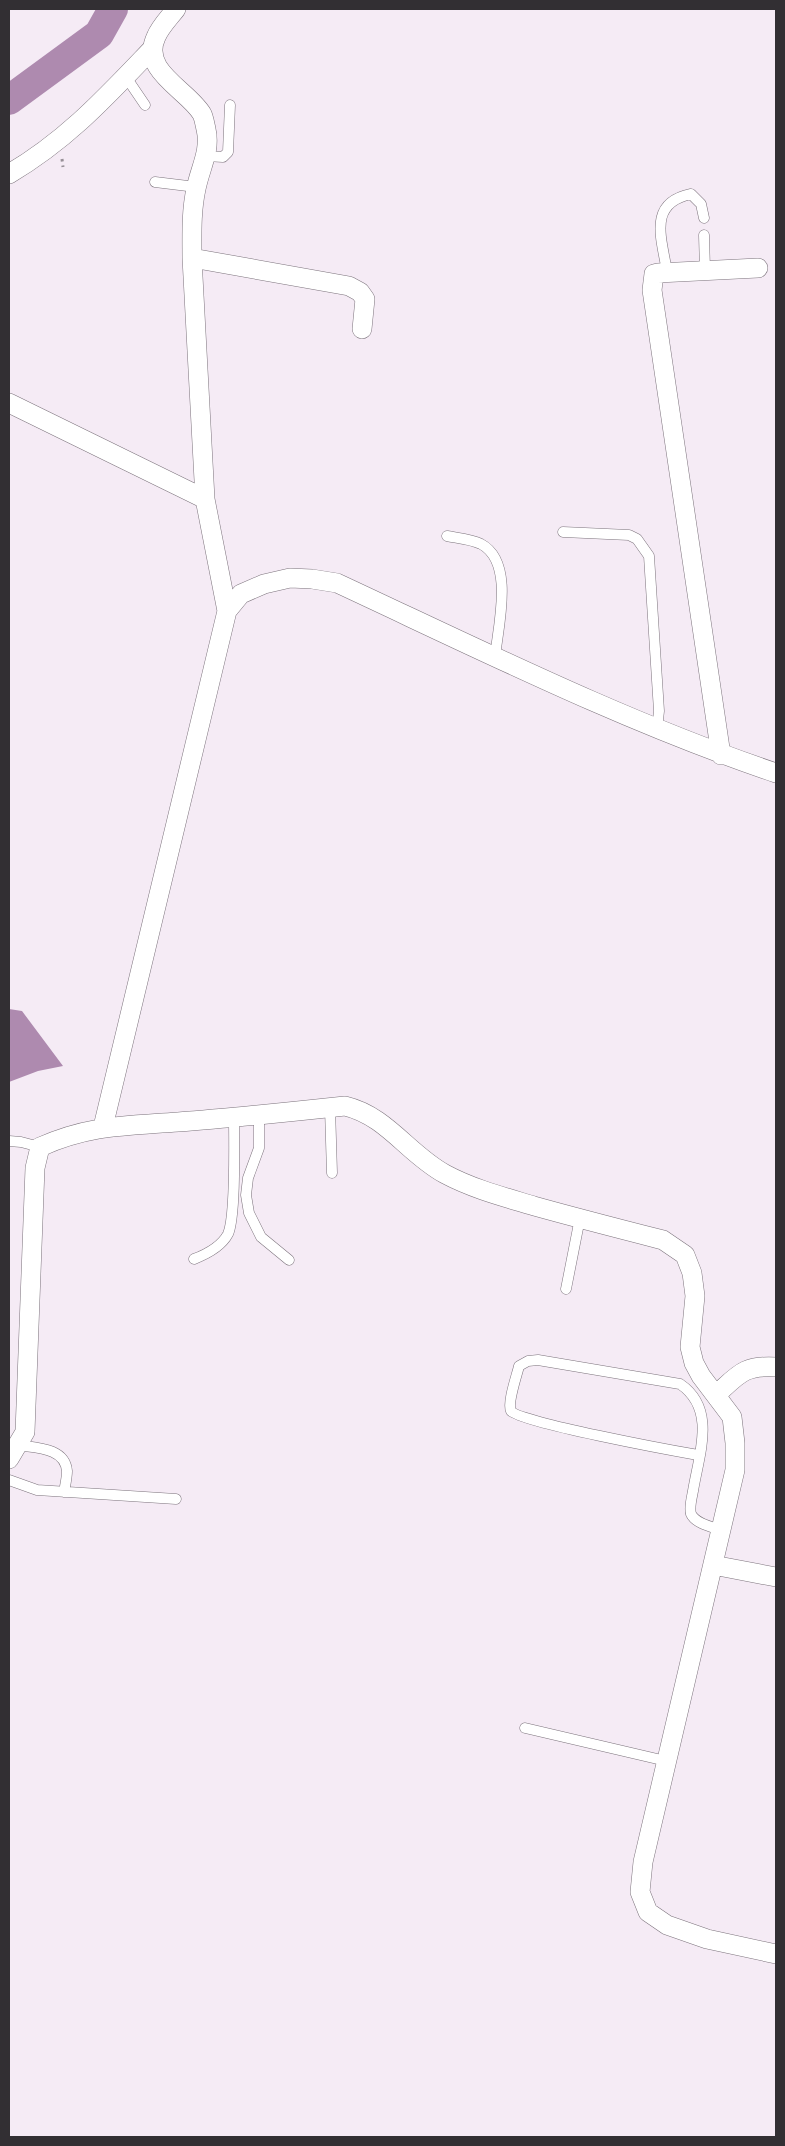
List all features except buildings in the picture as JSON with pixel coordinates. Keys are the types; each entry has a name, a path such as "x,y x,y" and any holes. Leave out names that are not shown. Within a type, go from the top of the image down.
{"street":[{"path":"9,174 58,142 94,110 152,49 156,36 176,9"},
{"path":"103,1127 227,611 204,499 192,258 192,220 196,187 206,156 206,130 202,114 162,74 154,61 152,49"},
{"path":"192,258 350,286 360,292 365,299 362,329"},
{"path":"721,754 652,290 654,274 758,268"},
{"path":"9,404 204,499"},
{"path":"227,611 241,594 264,584 290,578 337,583 495,657 657,728 721,754 776,773"},
{"path":"13,1452 25,1432 35,1168 40,1147 65,1136 103,1127 259,1115 345,1106 362,1110 382,1123 418,1155 444,1174 478,1188 663,1240 685,1255 692,1273 695,1296 690,1347 694,1363 701,1376 717,1394 732,1417 736,1443 735,1470 643,1862 640,1892 648,1912 667,1925 707,1939 776,1954"},
{"path":"717,1394 747,1369 760,1366 776,1366"},
{"path":"713,1565 776,1577"}],"lane":[{"path":"126,77 145,105"},
{"path":"206,156 223,157 228,152 230,105"},
{"path":"156,182 196,187"},
{"path":"667,272 660,231 662,213 670,201 680,196 692,194 701,204 704,218"},
{"path":"704,235 705,270"},
{"path":"563,532 629,535 637,539 648,556 659,711 657,728"},
{"path":"446,536 478,543 486,547 500,569 502,588 495,657"},
{"path":"330,1108 332,1172"},
{"path":"259,1115 260,1148 248,1178 246,1195 249,1213 260,1236 289,1260"},
{"path":"194,1259 208,1254 220,1244 228,1233 232,1207 234,1117"},
{"path":"9,1141 40,1147"},
{"path":"566,1289 580,1218"},
{"path":"698,1455 517,1416 511,1411 510,1404 519,1366 528,1361 538,1360 680,1384 697,1400 701,1409 703,1425 691,1513 697,1521 721,1530"},
{"path":"13,1452 50,1450 58,1454 64,1462 67,1472 64,1492"},
{"path":"9,1480 37,1490 176,1499"},
{"path":"525,1728 666,1761"}],"shaded area":[{"path":"9,1009 22,1011 63,1066 38,1071 9,1082"}],"waterway":[{"path":"9,100 99,34 113,9"}]}
